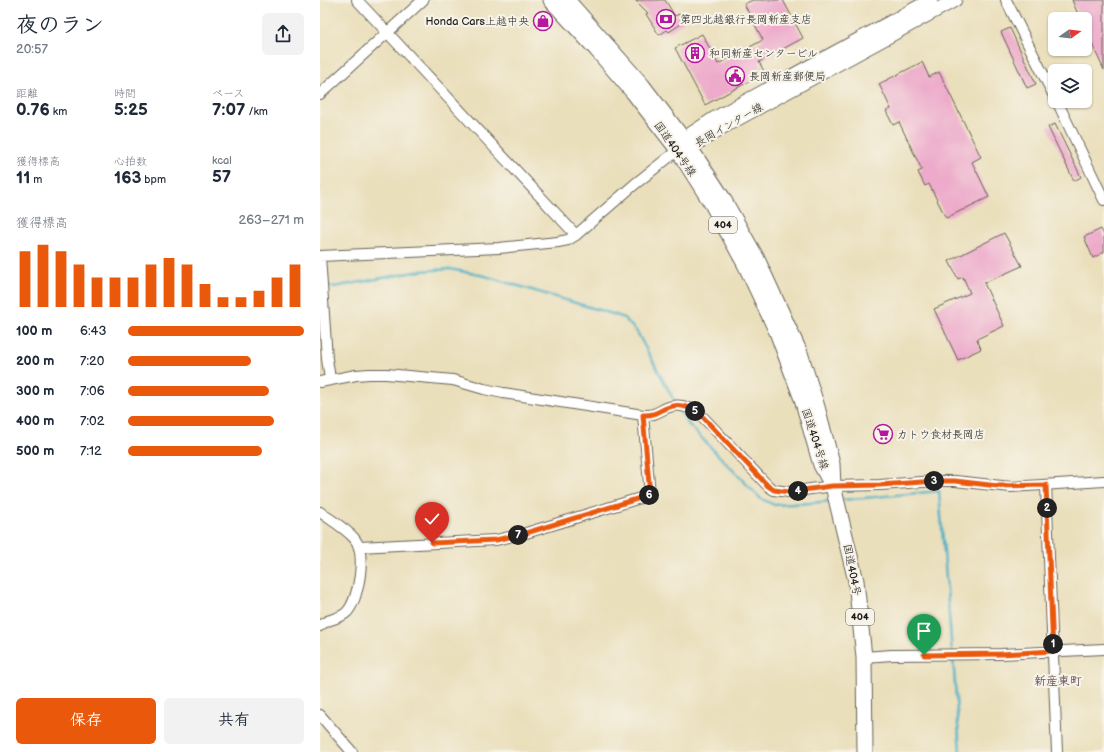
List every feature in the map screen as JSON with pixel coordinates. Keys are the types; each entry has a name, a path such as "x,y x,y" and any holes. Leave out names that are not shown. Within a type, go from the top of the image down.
{"highway":[{"name":"国道404号線","path":"551,0 633,92 684,146"},
{"name":"国道404号線","path":"567,0 642,85 684,146 722,197 757,258 797,347 817,407 832,464 832,486"},
{"name":"国道404号","path":"832,486 856,581 864,657 865,752"}],"main road":[{"name":"長岡インター線","path":"684,146 715,118 932,0"},
{"name":"長岡インター線","path":"684,146 721,128 955,0"}],"street":[{"path":"357,0 386,33 576,235"},
{"path":"320,94 423,0"},
{"path":"1006,0 1048,84"},
{"path":"1060,108 1104,200"},
{"path":"330,379 327,359 320,256 507,247 568,240 576,235 635,184 684,146"},
{"path":"320,382 330,379 369,374 453,380 503,393 643,415 651,415 672,406 690,408 700,414 768,486 774,490 789,492 832,486 880,485 936,481 955,481 998,486 1046,485 1104,481"},
{"path":"359,547 496,540 526,533 650,495 643,415"},
{"path":"1046,485 1057,752"},
{"path":"320,512 356,539 359,547 360,564 360,582 357,592 347,612 340,617 325,621 320,626"},
{"path":"864,657 892,655 1001,654 1104,649"},
{"path":"320,715 352,752"}],"building":[{"name":"第四北越銀行長岡新産支店","path":"635,0 665,0 675,16 679,14 684,22 669,32 667,30 659,35 646,14 648,13"},
{"name":"和同新産センタービル","path":"753,0 783,0 803,38 759,62 765,73 705,105 675,48 702,34 718,64 763,40 744,4"},
{"path":"1072,0 1104,0 1104,70 1092,44 1092,12 1077,12"},
{"path":"1010,28 1036,84 1027,88 1001,32"},
{"path":"922,62 929,77 939,72 981,157 972,162 989,197 946,218 929,184 925,186 918,172 922,170 899,122 893,125 886,111 891,109 879,84"},
{"path":"1055,124 1081,177 1074,181 1048,127"},
{"path":"1101,229 1104,235 1104,252 1093,258 1084,237"},
{"path":"1004,233 1022,266 984,283 1004,326 977,339 981,349 958,360 934,309 970,293 963,277 958,279 949,261"}],"waterway":[{"path":"324,285 334,287 420,271 450,269 485,276 616,315 624,318 637,332 676,404"},
{"path":"678,408 689,425 760,498 774,505 831,501"},
{"path":"842,500 939,491 952,652"},
{"path":"953,657 960,752"}],"place":[{"name":"第四北越銀行長岡新産支店","path":"666,19"},
{"name":"Honda Cars上越中央","path":"543,21"},
{"name":"和同新産センタービル","path":"695,53"},
{"name":"長岡新産郵便局","path":"735,76"},
{"name":"カトウ食材長岡店","path":"883,434"}],"district":[{"name":"新産東町","path":"1058,681"}],"route":[{"path":"432,543 479,542 496,540 526,533 650,495 643,415 651,415 672,406 690,408 700,414 730,444 768,486 780,492 832,486 880,485 936,481 955,481 1011,487 1046,485 1053,651 1001,654 924,655"}]}
